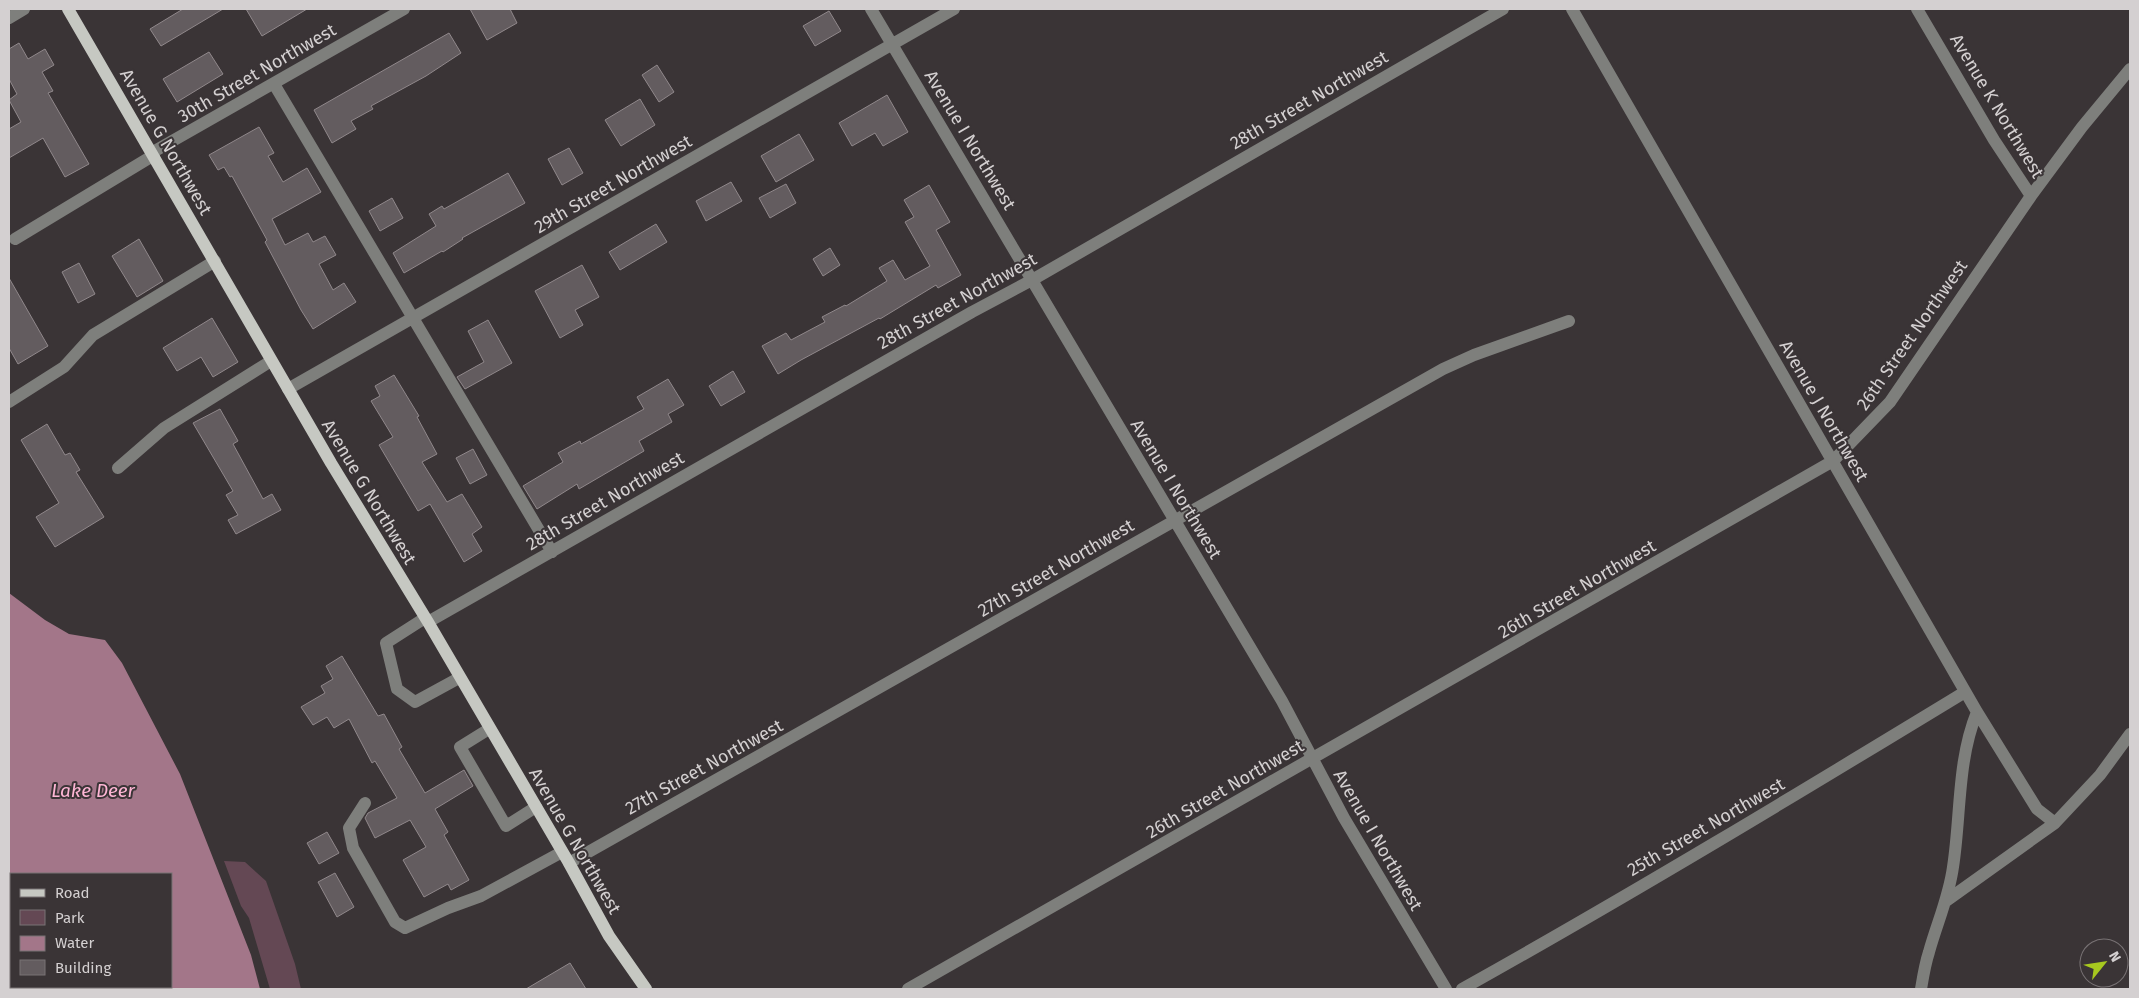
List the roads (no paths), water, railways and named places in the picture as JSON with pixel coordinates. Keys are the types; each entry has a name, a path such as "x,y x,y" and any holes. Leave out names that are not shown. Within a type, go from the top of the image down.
{"main road":[{"name":"Avenue G Northwest","path":"68,9 154,154 288,389 427,620 489,729 566,857 609,936 646,989"}],"street":[{"path":"9,18 24,9"},
{"name":"30th Street Northwest","path":"15,239 154,154 404,9"},
{"name":"Avenue I Northwest","path":"871,9 1282,701 1344,818 1446,989"},
{"name":"29th Street Northwest","path":"288,389 954,9"},
{"name":"28th Street Northwest","path":"460,678 415,702 397,689 386,643 552,552 972,312 1032,280 1503,9"},
{"name":"Avenue J Northwest","path":"1572,9 1965,692 2038,809 2056,823"},
{"name":"Avenue K Northwest","path":"1917,9 1994,140 2031,196"},
{"name":"26th Street Northwest","path":"908,989 1833,461 1890,402 2031,196 2082,127 2130,68"},
{"path":"274,84 552,552"},
{"path":"9,402 64,367 93,336 215,261"},
{"name":"27th Street Northwest","path":"365,803 349,828 353,848 395,922 405,928 566,857 975,635 1174,520 1443,369 1474,355 1569,321"},
{"path":"118,468 164,428 272,361"},
{"name":"25th Street Northwest","path":"1462,989 1565,931 1792,797 1965,692"},
{"path":"1921,989 1928,953 1946,901 1953,867 1965,753 1969,732 1977,712"},
{"path":"489,729 460,746 506,826 536,808"},
{"path":"1946,901 2056,823 2100,775 2130,734"}],"water":[{"name":"Lake Deer","path":"9,593 45,620 69,634 105,640 122,663 180,774 251,955 260,989 9,989"}]}
